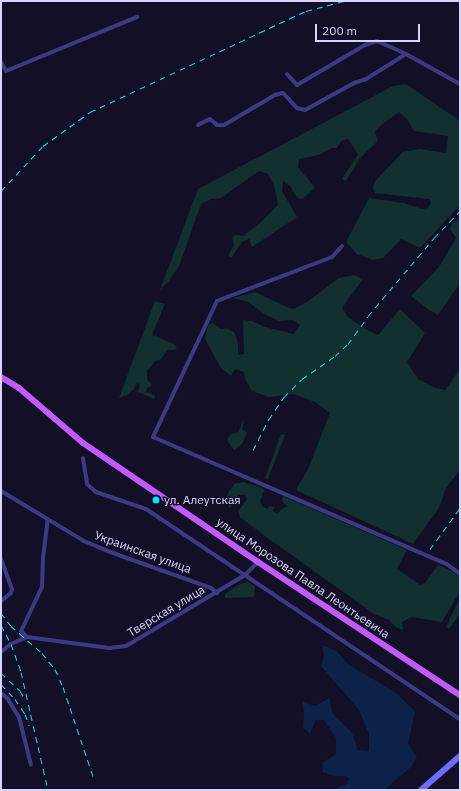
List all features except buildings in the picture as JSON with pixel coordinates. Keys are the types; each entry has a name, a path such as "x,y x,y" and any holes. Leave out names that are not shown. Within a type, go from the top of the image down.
{"main road":[{"name":"улица Морозова Павла Леонтьевича","path":"1,377 19,388 83,443 258,562 460,695"}],"street":[{"path":"1,62 6,71 137,17"},
{"path":"287,74 297,86 365,46 377,41 406,54 460,84"},
{"path":"198,125 210,119 217,125 224,125 275,95 283,93 297,108 305,110 354,83 366,79 406,54"},
{"path":"342,246 332,257 217,301 153,437 447,564 460,574"},
{"path":"83,458 87,484 96,492 146,509 460,719"},
{"name":"Украинская улица","path":"1,491 84,541 211,588 216,593"},
{"path":"1,652 11,644 27,637 21,632 42,587 43,558 48,519"},
{"path":"1,559 12,592 1,601"},
{"name":"Тверская улица","path":"27,637 109,648 126,646 245,575 258,562"},
{"path":"1,693 19,717 31,765"},
{"path":"421,790 460,756"}],"green space":[{"path":"406,84 460,121 460,205 420,248 401,239 383,258 373,260 357,254 346,242 369,198 404,203 422,209 428,208 431,202 429,199 375,193 373,188 375,181 403,152 420,149 446,153 448,136 414,131 407,119 399,112 380,126 375,132 378,141 360,158 346,181 342,179 358,154 348,139 341,141 337,148 331,148 319,155 299,159 298,167 315,188 302,199 297,198 291,187 283,181 282,191 297,217 252,247 249,239 242,242 231,258 228,256 234,245 232,237 235,235 243,236 258,225 278,205 274,185 268,174 259,171 221,198 211,199 201,204 179,266 168,282 160,290 198,189 393,86"},
{"path":"460,217 460,283 438,315 411,296 439,267 456,238 450,229 452,224"},
{"path":"354,275 363,279 342,308 348,317 365,329 378,335 400,309 425,333 407,362 418,379 435,388 445,390 460,369 460,470 446,488 439,508 413,544 296,490 308,469 330,413 315,402 294,394 269,397 252,391 245,379 244,372 235,369 231,376 221,368 205,339 208,325 213,323 221,329 226,328 234,332 238,343 238,355 244,354 243,320 252,321 265,327 294,334 300,325 292,320 279,321 266,315 248,302 233,298 255,292 293,309 307,302 339,278"},
{"path":"155,301 165,304 152,335 174,344 177,348 168,350 160,360 155,361 147,371 147,380 151,383 151,386 147,388 146,392 155,395 154,399 138,392 140,385 137,383 134,389 127,395 119,398"},
{"path":"244,419 242,429 247,433 242,444 234,450 227,440 230,435 238,432"},
{"path":"281,434 285,435 268,479 265,478"},
{"path":"244,482 262,488 264,490 260,502 263,507 268,509 270,506 275,507 273,511 277,513 287,506 282,501 283,496 407,550 397,569 420,585 425,583 438,565 460,577 460,591 442,622 411,617 402,622 403,630 396,627 389,620 374,614 240,517 238,511 247,499 245,495 239,495 230,508 225,502 228,493 234,484"},
{"path":"248,582 255,586 254,597 225,598 225,594 240,584"},
{"path":"460,598 460,614 449,629 447,627 450,618"}],"water":[{"path":"322,645 337,651 348,664 396,693 415,711 408,744 417,757 411,767 384,790 331,790 347,784 349,778 345,776 334,776 323,772 322,763 336,754 336,738 324,720 316,720 310,733 303,728 304,714 302,701 315,706 329,698 333,714 352,733 358,750 369,751 369,734 359,710 321,666 324,655"}],"railway":[{"path":"1,191 43,146 90,112 306,11 344,1"},
{"path":"253,450 269,419 284,397 302,379 335,356 348,344 368,316 434,238 460,211"},
{"path":"430,549 460,508"},
{"path":"1,613 11,626 42,653 55,669 63,687 93,776"},
{"path":"1,625 11,644 21,672 48,790"},
{"path":"1,673 20,691 25,699"},
{"path":"1,684 15,699 25,714 29,725"}],"place":[{"name":"ул. Алеутская","path":"156,500"}]}
